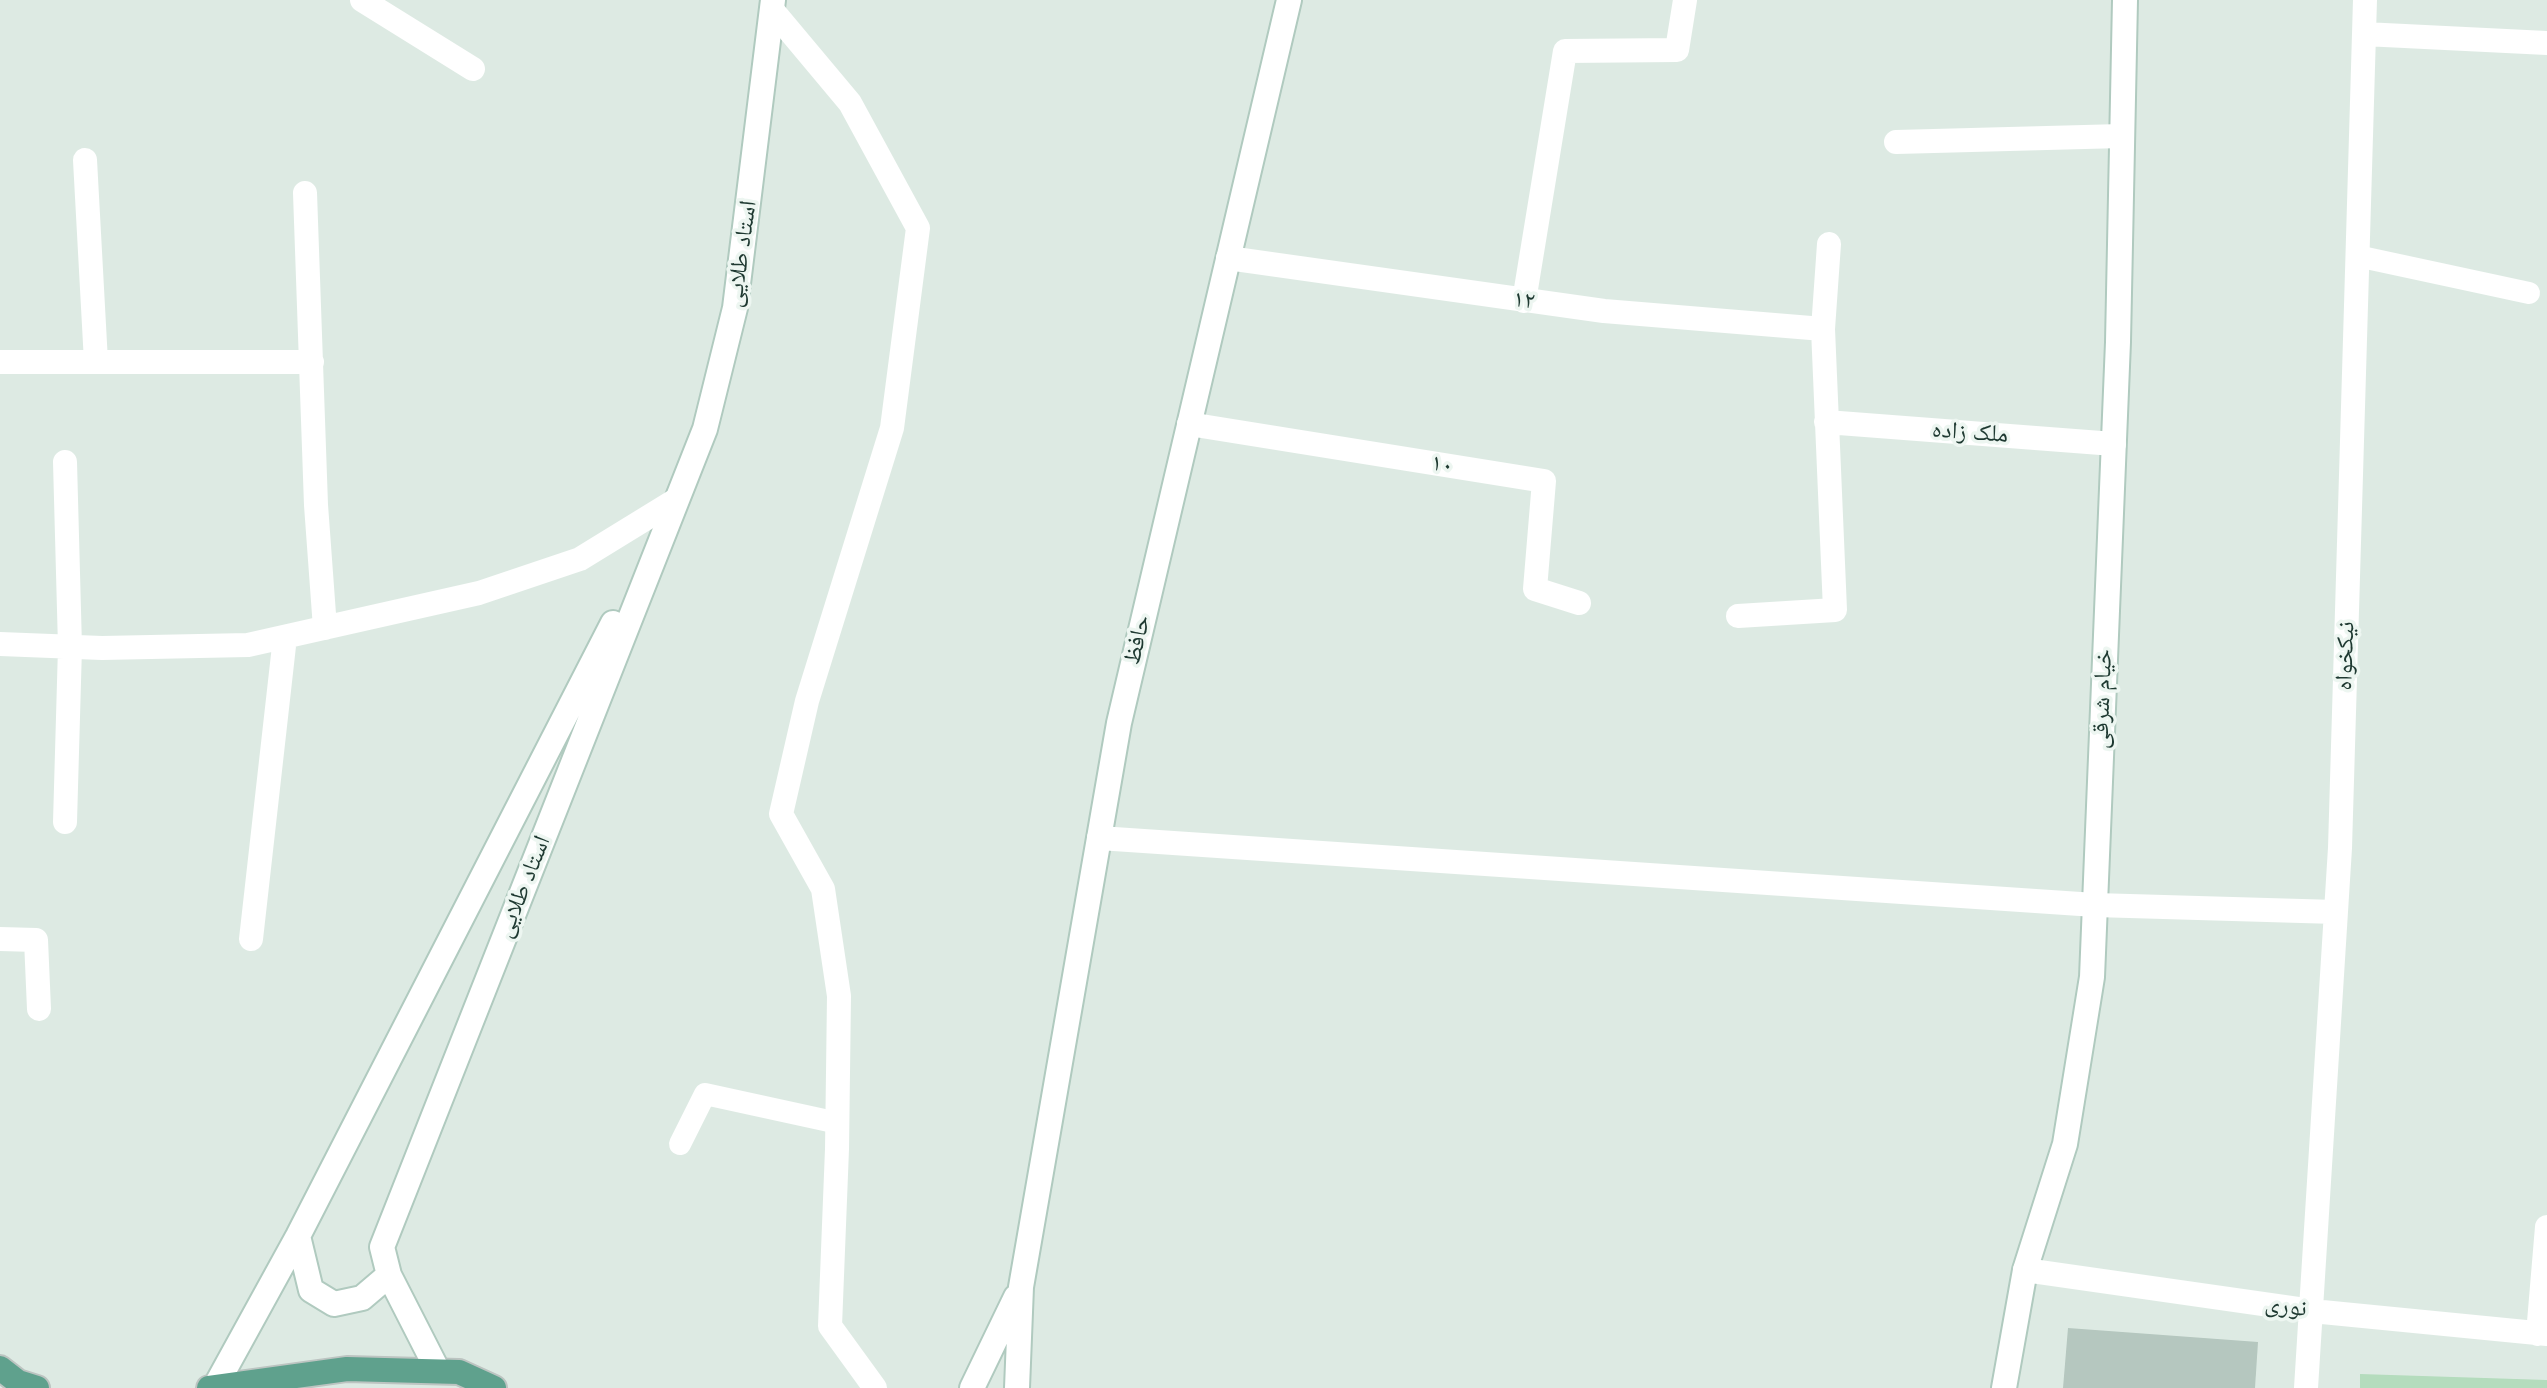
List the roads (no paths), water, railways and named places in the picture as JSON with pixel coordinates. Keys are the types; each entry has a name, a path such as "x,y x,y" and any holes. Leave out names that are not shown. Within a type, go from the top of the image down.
{"main road":[{"path":"0,1368 18,1382 37,1388"},
{"path":"212,1388 347,1369 459,1372 494,1388"}],"street":[{"path":"362,0 473,69"},
{"name":"حافظ","path":"1021,1287 1119,723 1289,0"},
{"path":"1524,301 1565,51 1677,50 1685,0"},
{"name":"خیام شرقی","path":"2004,1388 2025,1270 2065,1144 2092,977 2114,444 2125,0"},
{"name":"نیکخواه","path":"2306,1388 2336,912 2365,0"},
{"path":"773,6 850,103 918,228 892,428 807,701 781,814 823,889 839,996 838,1123 830,1326 875,1388"},
{"name":"استاد طلایی","path":"389,1275 382,1247 705,429 735,308 773,6"},
{"path":"2364,34 2547,43"},
{"path":"1896,142 2122,136"},
{"path":"85,160 96,362"},
{"path":"305,193 316,505 325,628"},
{"path":"1738,616 1835,610 1823,329 1829,244"},
{"name":"۱۲","path":"1228,258 1604,311 1823,329"},
{"path":"0,362 312,362"},
{"name":"ملک زاده","path":"1826,422 2114,444"},
{"name":"۱۰","path":"1189,424 1544,481 1535,589 1579,603"},
{"path":"65,462 70,647 65,822"},
{"path":"0,644 70,647 248,645 479,593 580,559 676,500"},
{"name":"استاد طلایی","path":"212,1388 298,1236 676,500"},
{"path":"251,939 285,637"},
{"path":"1099,838 2095,905 2336,912"},
{"path":"0,939 36,940 39,1009"},
{"path":"2542,1334 2547,1227"},
{"path":"298,1236 311,1290 334,1304 362,1298 389,1275 438,1371"},
{"name":"نوری","path":"2025,1270 2312,1311 2542,1334"},
{"path":"972,1388 1021,1287"},
{"path":"1017,1388 1021,1287"}],"lane":[{"path":"2357,256 2529,293"},
{"path":"680,1144 705,1094 838,1123"}]}
